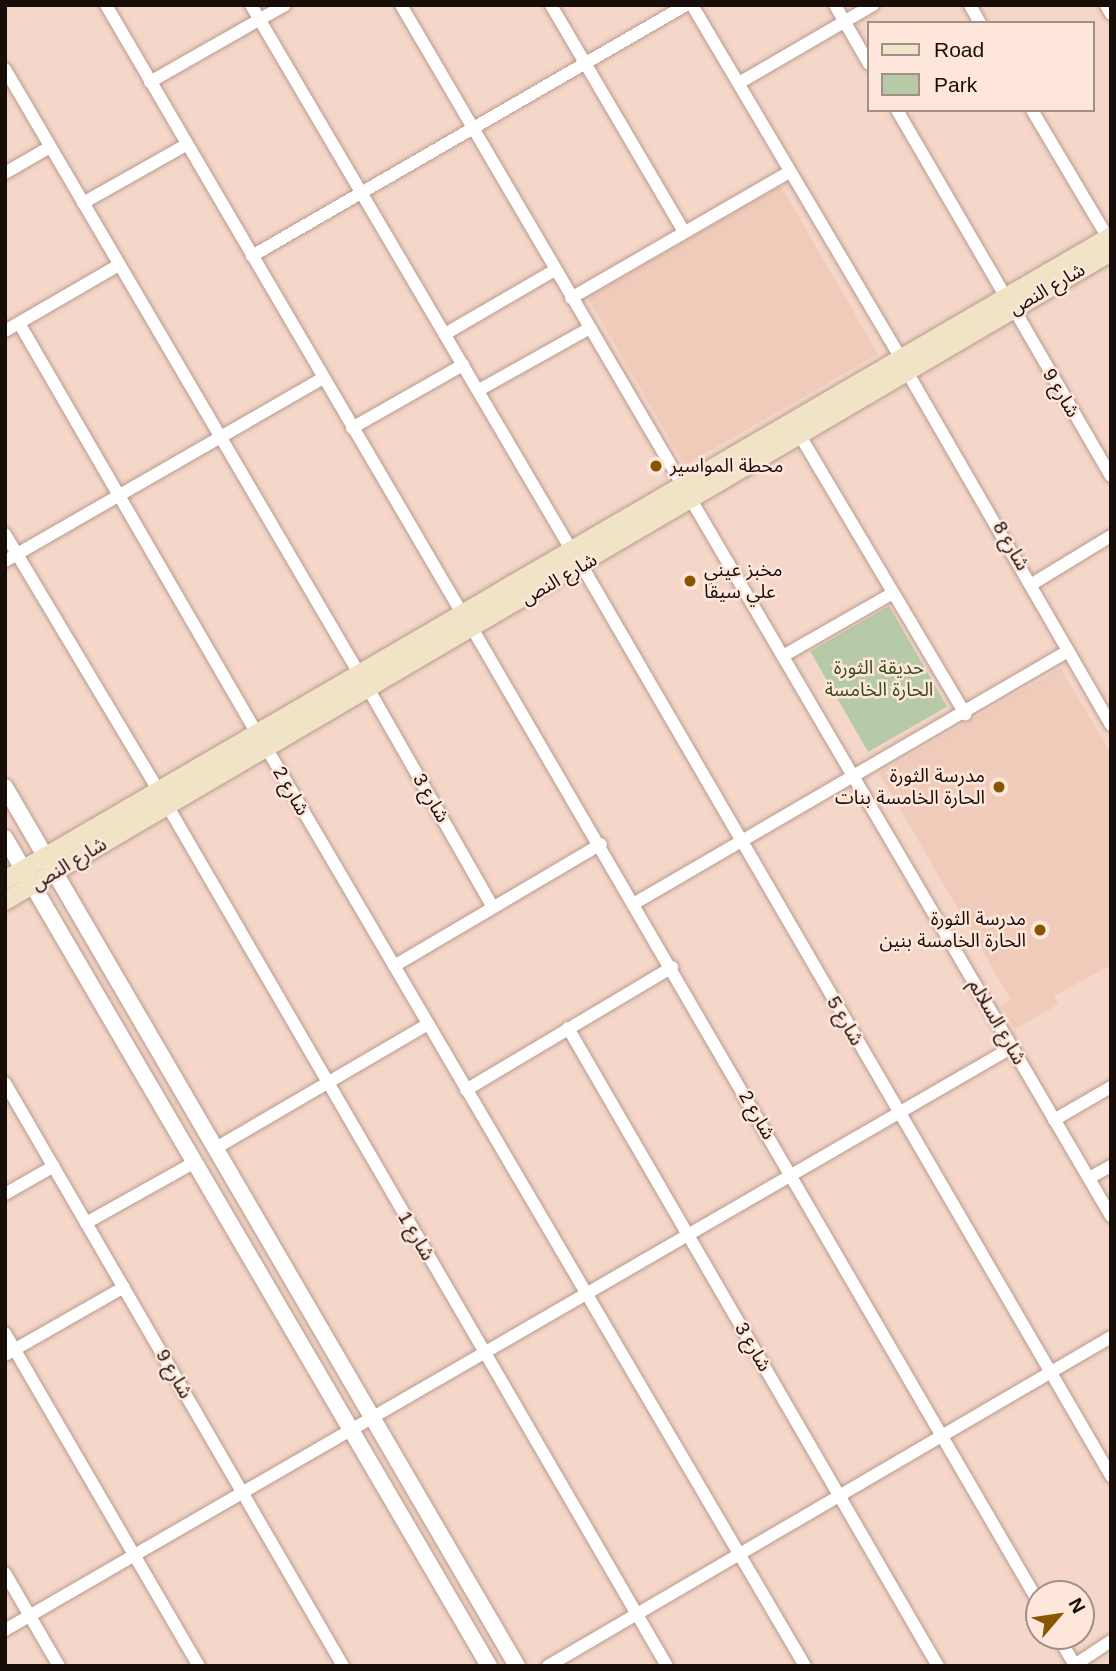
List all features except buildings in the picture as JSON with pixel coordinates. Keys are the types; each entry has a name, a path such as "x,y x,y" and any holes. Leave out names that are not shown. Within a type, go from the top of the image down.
{"main road":[{"name":"شارع النص","path":"5,901 46,859 163,799 262,742 577,559 1110,242"},
{"name":"شارع النص","path":"687,493 799,434 904,364"},
{"name":"شارع النص","path":"5,880 29,877"}],"street":[{"name":"شارع 2","path":"106,5 352,428 601,844 1026,1580"},
{"name":"شارع 5","path":"251,5 479,390 740,844 1053,1371 1111,1476"},
{"path":"150,82 285,5"},
{"name":"شارع السلالم","path":"401,5 1111,1216"},
{"path":"551,5 684,232"},
{"path":"252,256 470,125 686,5"},
{"name":"شارع 8","path":"692,5 904,364 1111,725"},
{"path":"835,5 867,60"},
{"path":"739,83 873,5"},
{"path":"970,5 979,21"},
{"path":"1106,5 1111,14"},
{"name":"شارع 3","path":"5,69 365,682 493,907"},
{"name":"شارع 9","path":"898,112 1111,476"},
{"path":"1033,112 1110,242"},
{"path":"83,203 186,145"},
{"path":"5,173 50,147"},
{"path":"571,298 789,172"},
{"path":"5,331 119,265"},
{"path":"445,334 555,270"},
{"name":"شارع 2","path":"19,323 737,1556 805,1666"},
{"path":"479,390 590,328"},
{"path":"352,428 463,365"},
{"path":"11,558 323,378"},
{"path":"799,434 965,714"},
{"name":"شارع 1","path":"5,534 11,558 163,799 667,1666"},
{"path":"1032,584 1111,536"},
{"path":"783,656 893,593"},
{"path":"635,903 965,714 1068,651"},
{"path":"5,787 517,1666"},
{"path":"394,966 601,844"},
{"path":"8,846 46,859"},
{"path":"8,846 29,877 489,1666"},
{"path":"466,1090 672,967"},
{"path":"216,1148 428,1024"},
{"name":"شارع 3","path":"568,1028 939,1666"},
{"path":"5,1630 1012,1048"},
{"name":"شارع 9","path":"5,1083 343,1666"},
{"path":"1054,1120 1111,1087"},
{"path":"86,1223 195,1162"},
{"path":"5,1194 54,1166"},
{"path":"1089,1178 1111,1166"},
{"path":"10,1352 124,1287"},
{"path":"5,1333 10,1352 199,1666"},
{"path":"548,1666 635,1612 842,1498 1111,1337"},
{"path":"5,1573 59,1666"},
{"path":"1074,1665 1111,1641"}],"shaded area":[{"path":"781,186 878,354 685,466 588,298"},
{"path":"1061,668 1111,754 1111,965 1054,996 1059,1004 1015,1029 1001,1006 1011,1000 879,773"}],"green space":[{"name":"حديقة الثورة الحارة الخامسة","path":"889,606 947,706 868,752 810,652"}],"place":[{"name":"محطة المواسير","path":"656,466"},
{"name":"مخبز عيني علي سيقا","path":"690,581"},
{"name":"مدرسة الثورة الحارة الخامسة بنات","path":"999,787"},
{"name":"مدرسة الثورة الحارة الخامسة بنين","path":"1040,930"}]}
